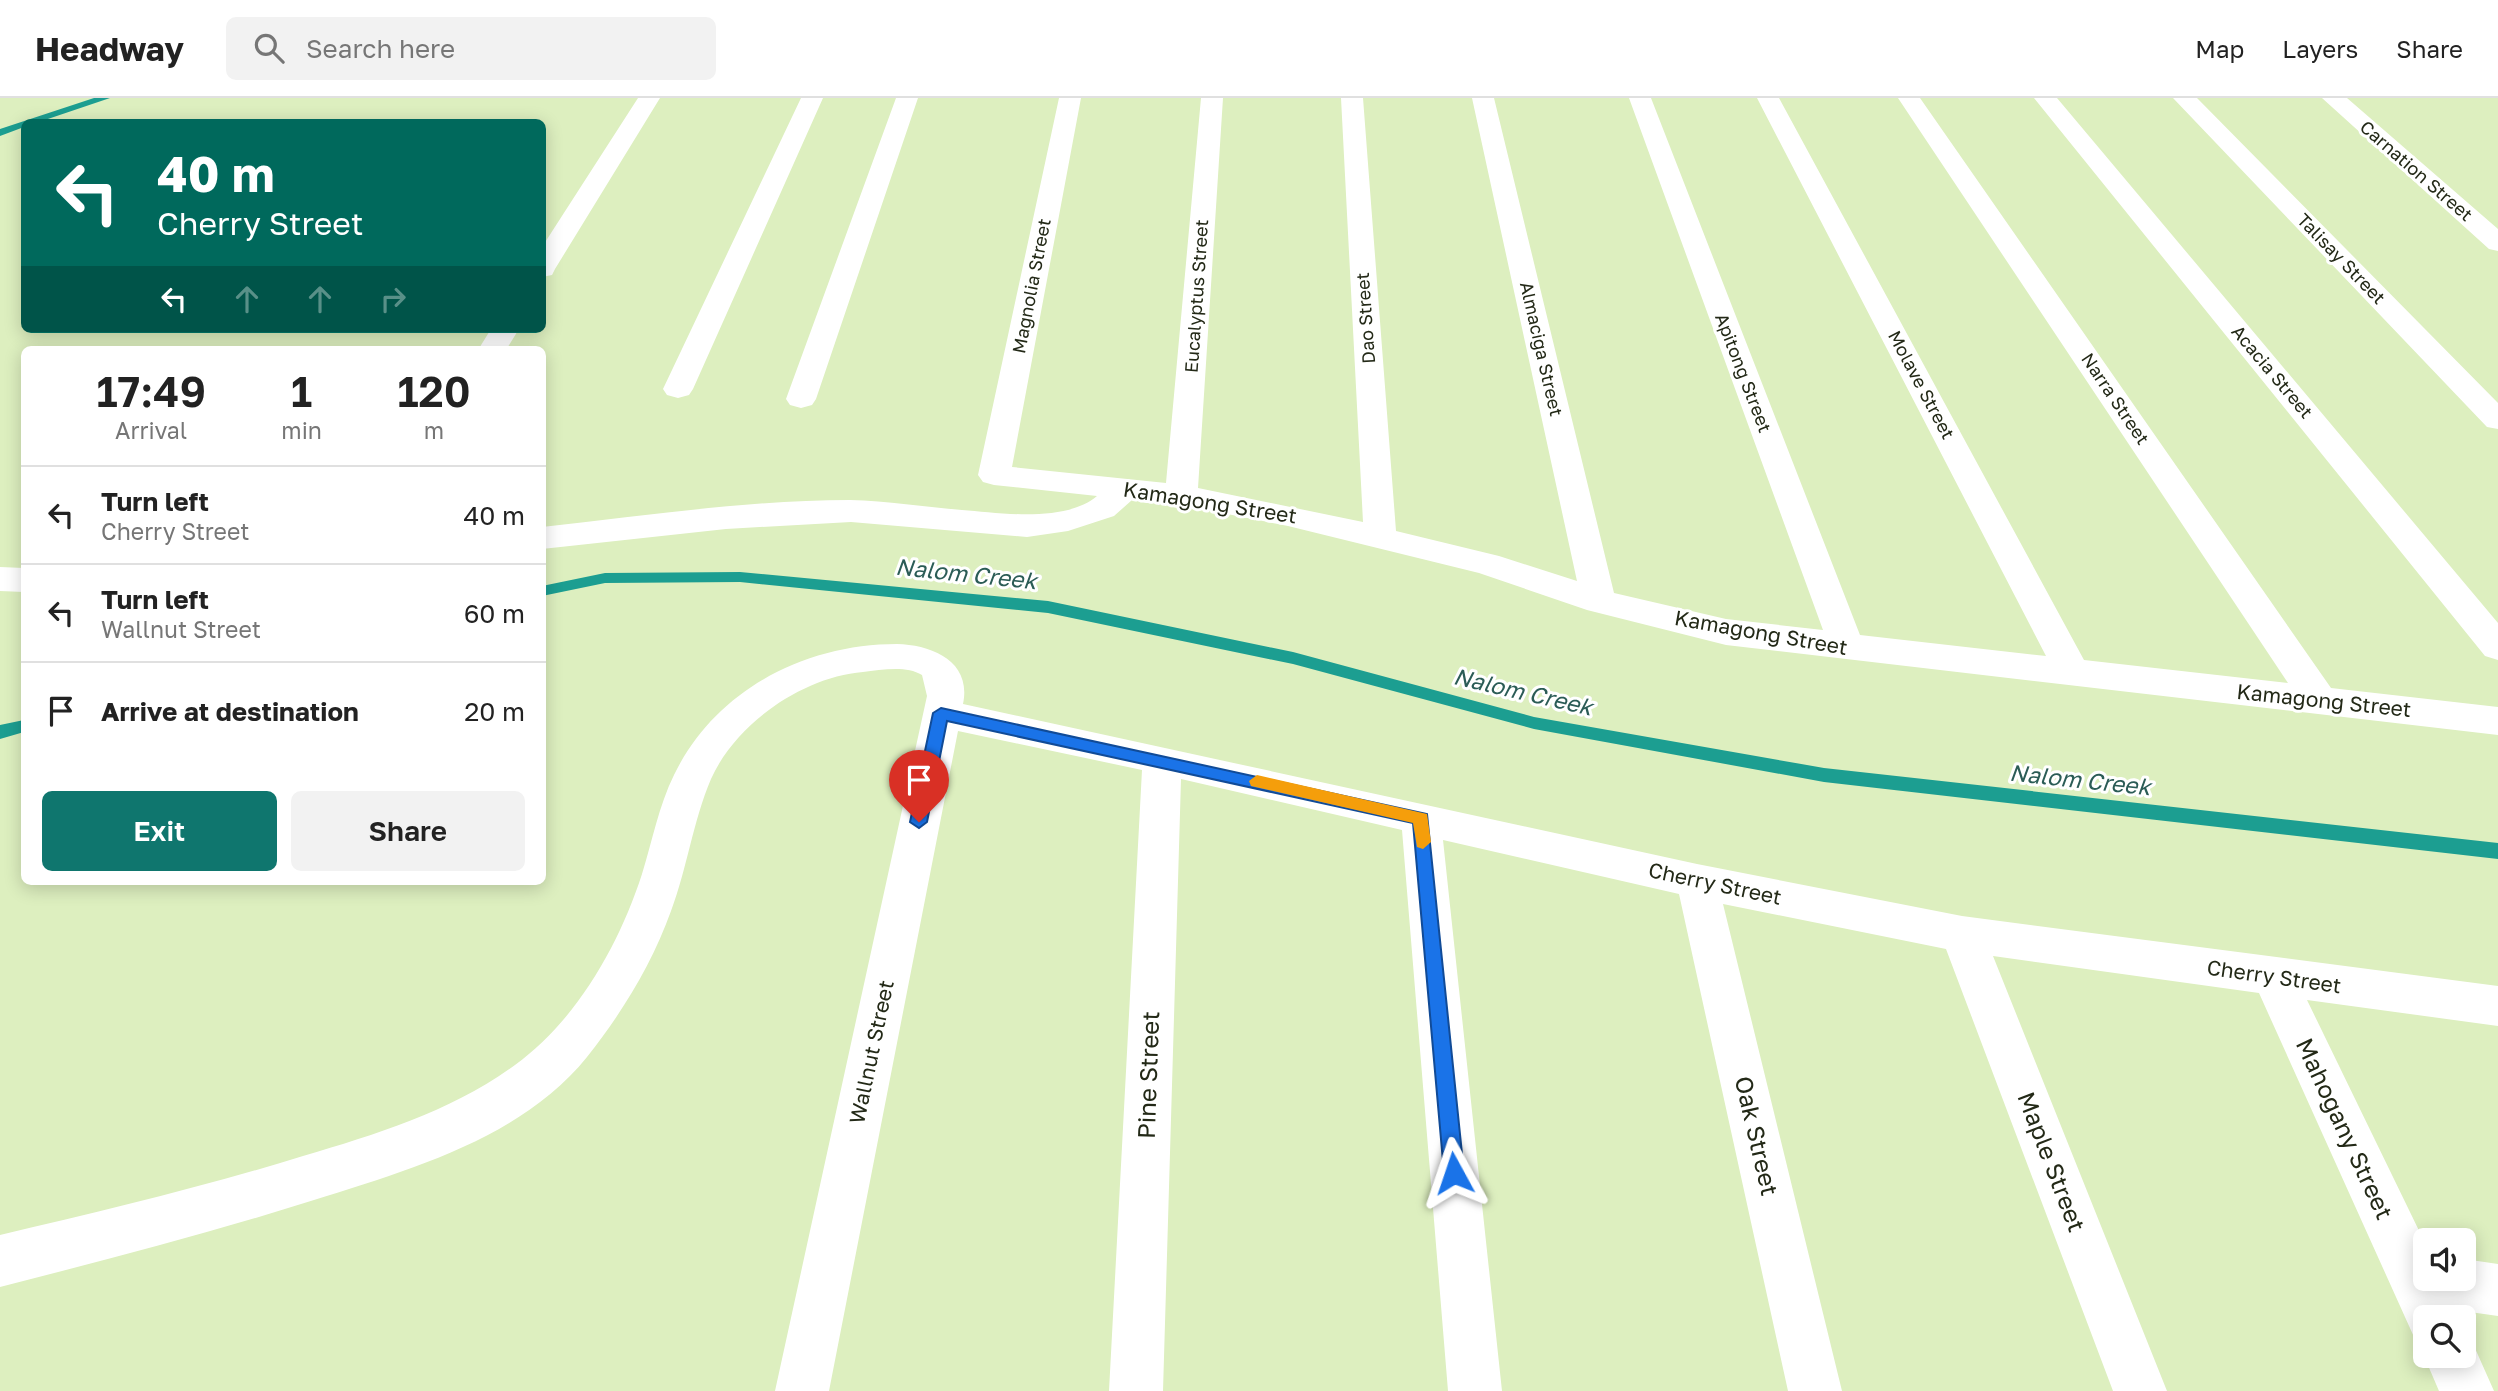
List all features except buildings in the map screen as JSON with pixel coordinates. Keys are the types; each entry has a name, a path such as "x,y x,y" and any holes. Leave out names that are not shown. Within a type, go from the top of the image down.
{"street":[{"path":"546,263 649,98"},
{"path":"678,389 812,98"},
{"path":"801,400 907,98"},
{"name":"Magnolia Street","path":"995,475 1070,98"},
{"name":"Eucalyptus Street","path":"1181,495 1212,98"},
{"name":"Dao Street","path":"1352,98 1380,537"},
{"name":"Almaciga Street","path":"1483,98 1599,601"},
{"name":"Apitong Street","path":"1640,98 1847,648"},
{"name":"Molave Street","path":"1768,98 2073,673"},
{"name":"Narra Street","path":"1909,98 2320,701"},
{"name":"Acacia Street","path":"2045,98 2498,647"},
{"name":"Talisay Street","path":"2185,98 2498,420"},
{"name":"Carnation Street","path":"2333,98 2498,243"},
{"name":"Kamagong Street","path":"995,475 1181,495 1288,515 1487,564 1599,601 1726,632 2498,721"},
{"path":"546,538 726,518 850,511 1027,526 1068,520 1102,509 1125,489"},
{"path":"0,579 21,580"},
{"name":"Wallnut Street","path":"11,1265 260,1194 419,1144 489,1110 537,1076 597,1013 649,915 695,771 728,723 753,699 796,678 843,662 919,658 936,665 946,678 946,696 803,1391"},
{"name":"Cherry Street","path":"941,713 1697,881 1962,934 2498,1006"},
{"name":"Pine Street","path":"1136,1391 1162,760"},
{"path":"1421,819 1475,1391"},
{"name":"Oak Street","path":"1697,881 1815,1391"},
{"name":"Maple Street","path":"1962,934 2140,1391"},
{"name":"Mahogany Street","path":"2274,977 2424,1298"},
{"path":"2424,1298 2498,1290"},
{"path":"2456,1368 2467,1391"}],"waterway":[{"path":"39,119 105,98"},
{"path":"0,133 21,125"},
{"name":"Nalom Creek","path":"546,590 605,578 740,577 1048,607 1293,658 1534,723 1824,775 2498,851"},
{"name":"Nalom Creek","path":"0,732 21,727"}],"slow traffic":[{"path":"1257,781 1421,819 1423,842"}],"route":[{"path":"919,822 941,713 1421,819 1454,1173"}]}
